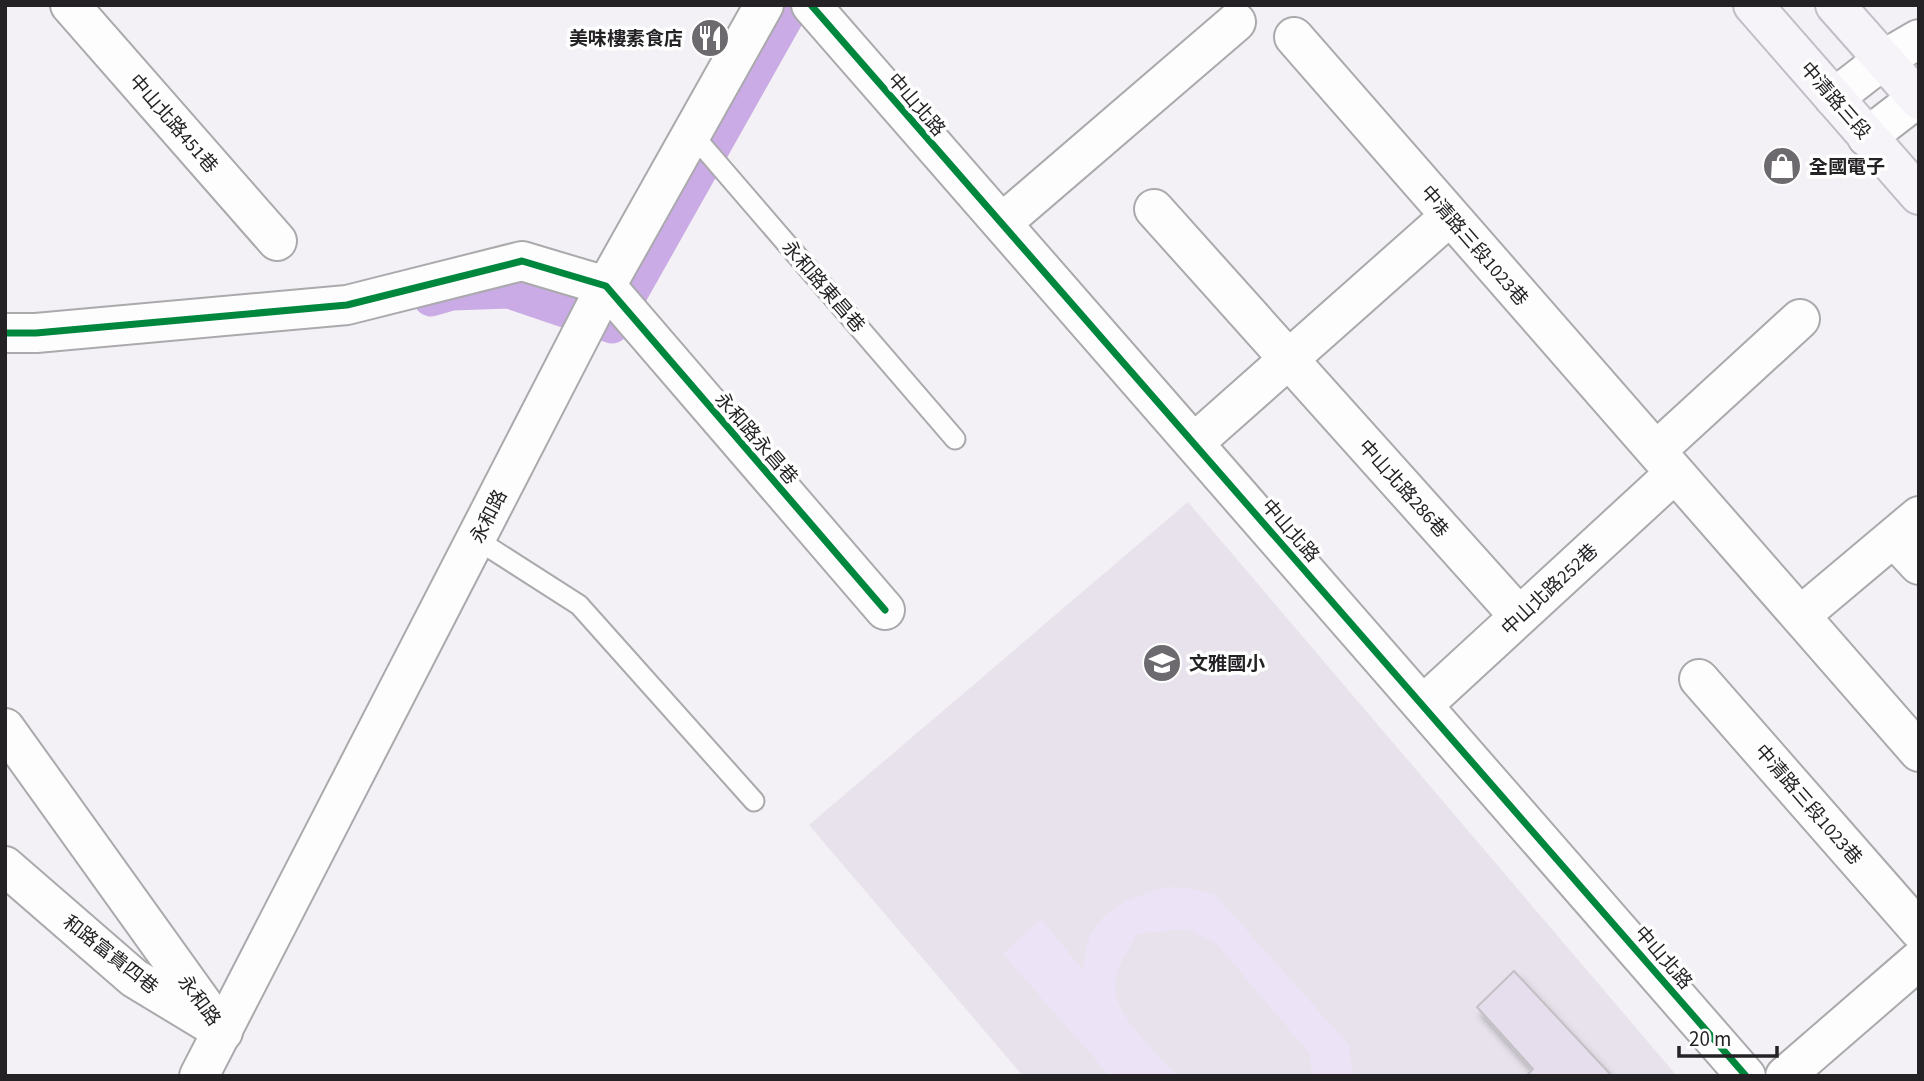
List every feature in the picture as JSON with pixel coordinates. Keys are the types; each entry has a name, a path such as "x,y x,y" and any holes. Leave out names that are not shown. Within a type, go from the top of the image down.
{"main road":[{"name":"中清路三段","path":"1753,5 1919,195"},
{"path":"1835,5 1918,98"}],"street":[{"name":"中山北路451巷","path":"70,5 277,241"},
{"name":"永和路","path":"199,1076 606,288 764,5"},
{"name":"中山北路","path":"812,6 1423,705 1738,1073"},
{"path":"1002,223 1236,22"},
{"name":"中清路三段1023巷","path":"1294,37 1919,752"},
{"path":"1833,98 1883,60 1919,39"},
{"path":"1867,136 1918,98"},
{"name":"中山北路286巷","path":"1154,209 1520,616"},
{"path":"1194,443 1450,216"},
{"path":"21,333 347,305 522,261 606,288"},
{"name":"永和路永昌巷","path":"606,288 885,610"},
{"path":"1666,462 1800,319"},
{"name":"中山北路252巷","path":"1423,705 1520,616 1666,462"},
{"path":"1800,616 1910,540"},
{"name":"中清路三段1023巷","path":"1699,679 1919,930"},
{"name":"永和路","path":"5,728 223,1032"},
{"name":"和路富貴四巷","path":"12,884 134,978 223,1032"},
{"path":"1785,1076 1919,960"}],"lane":[{"name":"永和路東昌巷","path":"693,136 955,439"},
{"path":"476,539 579,605 754,801"}],"shaded area":[{"name":"文雅國小","path":"1188,502 1677,1076 1023,1076 809,825"},
{"path":"1167,887 1190,888 1215,895 1349,1045 1353,1076 1312,1076 1310,1054 1216,943 1187,929 1137,934 1122,961 1115,982 1117,1000 1130,1024 1177,1076 1110,1076 1003,954 1041,919 1083,970 1093,930 1110,911 1131,899"}],"building":[{"path":"1514,971 1612,1076 1526,1076 1533,1069 1477,1007"}],"waterway":[{"path":"431,299 452,293 509,291 612,326 793,5"}],"cycle path":[{"path":"811,5 1746,1076"},
{"path":"5,333 36,333 347,305 522,261 606,286 885,610"}],"place":[{"name":"美味樓素食店","path":"710,38"},
{"name":"全國電子","path":"1782,166"},
{"name":"文雅國小","path":"1162,663"}]}
